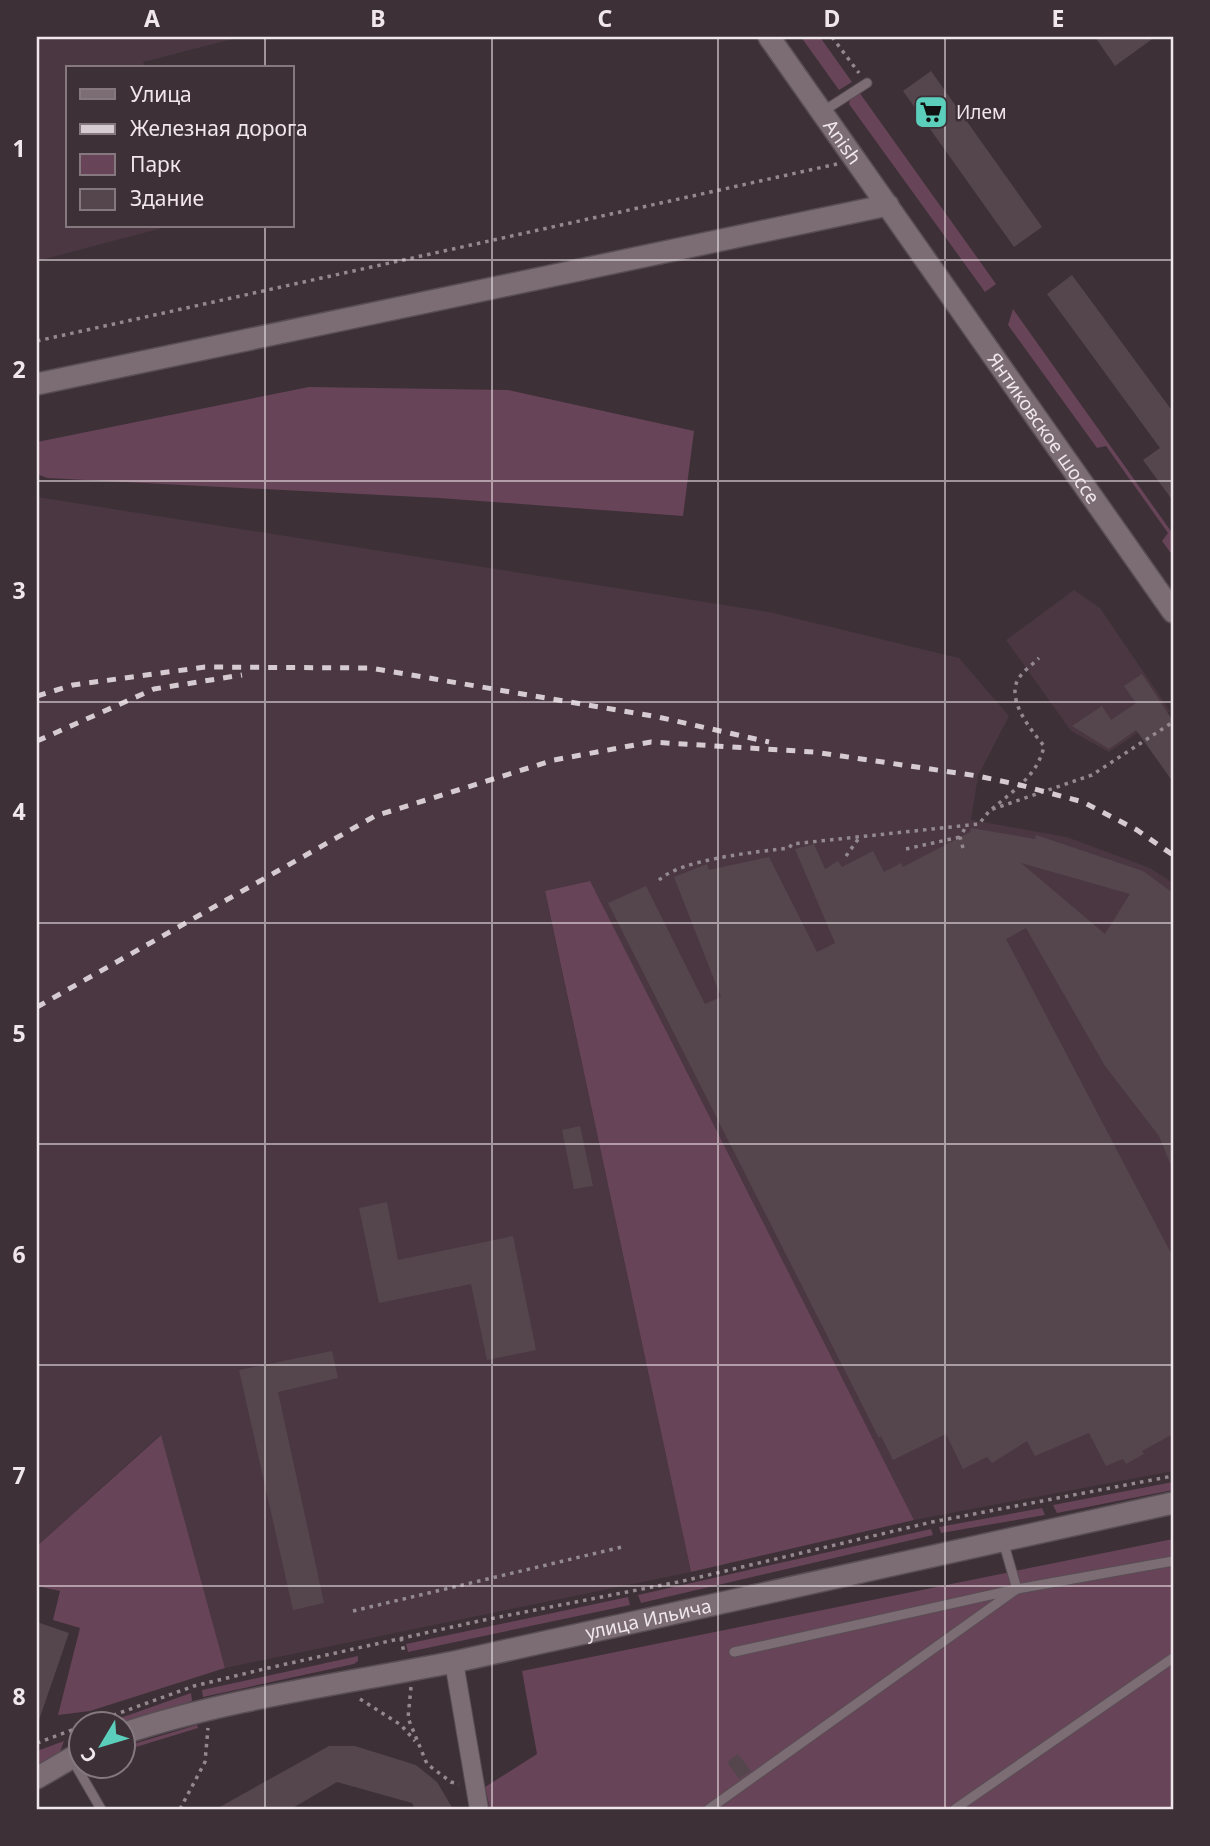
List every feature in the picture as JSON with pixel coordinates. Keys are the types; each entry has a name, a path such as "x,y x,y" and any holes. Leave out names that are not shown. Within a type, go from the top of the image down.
{"street":[{"name":"Anish","path":"769,37 915,244"},
{"path":"37,384 888,205"},
{"name":"Янтиковское шоссе","path":"915,244 1173,612"},
{"name":"улица Ильича","path":"136,1730 265,1696 454,1662 1173,1503"},
{"path":"454,1662 479,1809"},
{"path":"37,1778 66,1761"}],"lane":[{"path":"822,112 867,83"},
{"path":"1003,1541 1017,1589"},
{"path":"734,1652 1017,1589 1173,1561"},
{"path":"709,1809 1017,1589"},
{"path":"955,1809 1173,1658"},
{"path":"88,1780 101,1809"}],"path":[{"path":"832,37 867,83"},
{"path":"37,341 856,159"},
{"path":"659,880 667,873 690,864 789,848 792,844 979,824 990,810 1030,776 1041,760 1044,746 1015,699 1016,685 1039,658"},
{"path":"990,810 1092,775 1173,722"},
{"path":"963,848 960,837 967,825"},
{"path":"846,856 860,837"},
{"path":"906,849 960,837"},
{"path":"128,1710 194,1686 264,1669 479,1621 683,1581 932,1522 1173,1476"},
{"path":"353,1611 622,1547"},
{"path":"411,1685 408,1718 427,1764 451,1782 474,1787"},
{"path":"355,1696 401,1725 418,1745"},
{"path":"180,1809 205,1762 208,1727"},
{"path":"37,1743 66,1732"}],"shaded area":[{"path":"37,37 241,37 143,62 145,66 66,66 66,228 162,228 37,261"},
{"path":"37,497 769,612 959,658 1009,716 978,776 971,820 1067,837 1150,868 1173,883 1173,1471 914,1520 589,881 545,892 691,1572 225,1668 160,1435 37,1546"},
{"path":"1074,590 1100,608 1170,711 1109,752 1071,731 1006,640"}],"green space":[{"path":"801,37 820,37 852,82 839,90"},
{"path":"859,92 996,284 985,292 849,104 850,99"},
{"path":"1013,309 1173,534 1173,556 1162,541 1168,533 1106,446 1097,448 1008,325"},
{"path":"309,387 508,390 694,431 683,516 439,498 47,478 37,474 37,442"},
{"path":"590,881 914,1520 691,1572 545,891"},
{"path":"161,1435 225,1668 93,1710 66,1710 66,1714 58,1715 80,1628 53,1620 60,1591 37,1586 37,1546"},
{"path":"1173,1482 1173,1490 1057,1513 1053,1505"},
{"path":"1042,1508 1045,1515 941,1533 939,1527"},
{"path":"931,1529 933,1535 641,1603 638,1595"},
{"path":"1173,1539 1173,1809 490,1809 485,1787 537,1754 522,1671"},
{"path":"628,1597 630,1605 408,1652 406,1644"},
{"path":"358,1656 358,1661 354,1664 203,1697 202,1690"},
{"path":"191,1693 192,1701 136,1720 136,1712"},
{"path":"197,1725 198,1728 136,1747 136,1743"},
{"path":"64,1741 60,1752 37,1765 37,1751"}],"building":[{"path":"1095,37 1155,37 1115,66"},
{"path":"931,71 1042,227 1014,247 903,91"},
{"path":"1072,275 1173,412 1173,501 1143,460 1160,448 1047,294"},
{"path":"1142,674 1173,721 1173,782 1136,730 1109,749 1072,726 1102,706 1111,720 1136,703 1124,686"},
{"path":"971,828 1035,839 1036,835 1143,871 1173,893 1173,1170 1159,1136 1105,1066 1026,928 1006,939 1173,1257 1173,1434 1142,1451 1144,1454 1126,1464 1123,1459 1106,1466 1089,1433 1035,1456 1027,1441 992,1463 987,1457 963,1469 946,1434 893,1460 881,1436 879,1438 608,903 646,886 705,1004 721,997 674,877 707,864 709,870 769,857 817,952 835,943 795,849 814,844 825,869 838,861 842,867 873,851 884,872 901,863 903,867 970,832","holes":["1021,863 1130,894 1105,934"]},
{"path":"580,1126 593,1186 574,1189 562,1130"},
{"path":"387,1202 398,1260 513,1236 536,1350 487,1360 471,1284 379,1303 359,1208"},
{"path":"332,1351 338,1378 278,1392 324,1603 293,1610 239,1370"},
{"path":"37,1622 69,1633 39,1720 37,1720"},
{"path":"329,1746 355,1746 416,1765 437,1782 453,1809 415,1809 412,1803 337,1782 291,1809 216,1809"},
{"path":"738,1754 751,1771 739,1779 727,1762"}],"railway":[{"path":"37,696 73,685 205,667 370,668 658,717 769,742"},
{"path":"37,741 154,689 242,675"},
{"path":"37,1007 375,816 554,760 651,742 814,752 978,776 1020,785 1083,802 1137,830 1173,855"}],"place":[{"name":"Илем","path":"931,112"}]}
